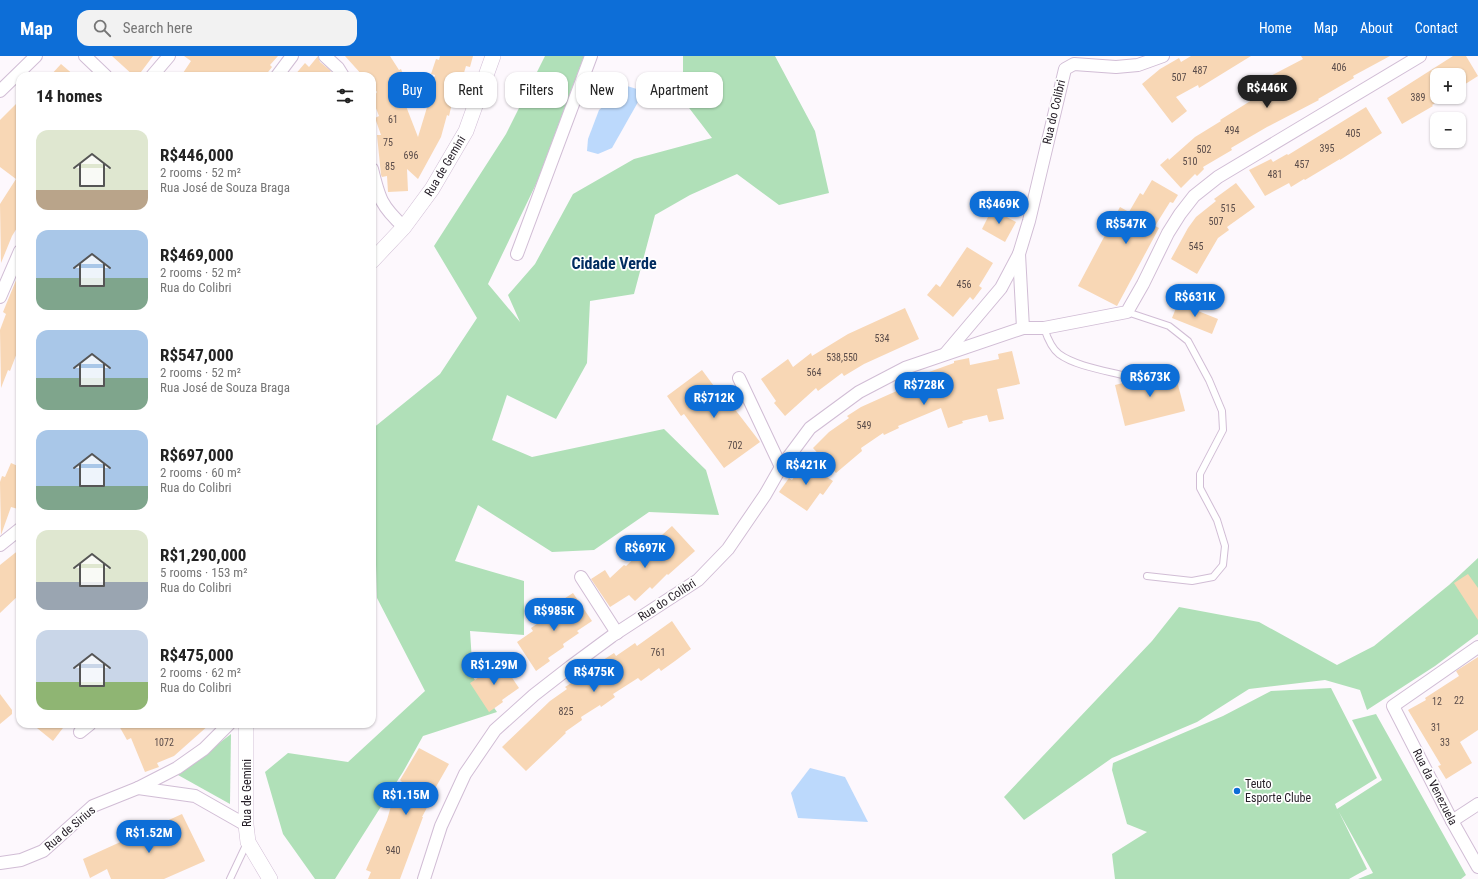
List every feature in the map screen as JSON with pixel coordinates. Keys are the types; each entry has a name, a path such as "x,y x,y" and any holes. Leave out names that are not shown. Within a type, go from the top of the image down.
{"street":[{"path":"20,72 36,56"},
{"path":"85,56 102,72"},
{"path":"155,72 168,56"},
{"path":"280,72 292,56"},
{"path":"325,56 340,72"},
{"name":"Rua de Gemini","path":"376,257 404,227 432,189 466,131 493,56"},
{"path":"517,254 591,56"},
{"name":"Rua do Colibri","path":"945,354 1001,288 1019,254 1029,221 1064,69 1074,64 1116,67 1138,65 1163,56"},
{"path":"1023,328 1044,328 1127,312 1143,284 1168,233 1194,196 1218,176 1420,56"},
{"path":"0,91 16,75"},
{"path":"376,184 379,196 388,213 404,227"},
{"name":"Rua do Colibri","path":"424,879 441,826 465,774 495,730 534,695 617,633 698,580 728,548 765,495 781,467 810,428 859,392 905,368 1023,328 1019,254"},
{"path":"0,297 16,260"},
{"path":"739,378 781,467"},
{"path":"0,545 16,532"},
{"path":"581,577 617,633"},
{"name":"Rua da Venezuela","path":"1478,647 1393,706 1452,821 1478,867"},
{"path":"80,732 85,728"},
{"name":"Rua de Sirius","path":"0,863 21,860 43,851 93,806 138,788 178,768 204,749 225,728"},
{"name":"Rua de Gemini","path":"246,728 246,825 248,842 270,879"},
{"name":"Rua de Sirius","path":"138,788 195,796 246,825"},
{"path":"1452,821 1478,804"}],"lane":[{"path":"1127,312 1169,326 1188,341 1209,380 1222,411 1223,430 1200,474 1200,488 1217,520 1224,546 1223,565 1213,577 1192,581 1147,576"},
{"path":"1044,328 1048,340 1058,354 1072,361 1126,376"},
{"path":"230,879 248,842"}],"green space":[{"path":"545,56 584,56 578,72 576,72 576,77 568,99 568,72 537,72"},
{"path":"683,56 775,56 815,131 829,193 779,205 737,174 690,195 655,215 634,294 590,301 587,363 556,419 507,395 492,440 532,457 664,429 706,470 719,515 649,512 594,550 552,552 478,505 455,561 524,581 524,635 470,631 473,677 497,712 423,736 403,772 335,879 315,879 283,834 265,772 288,753 348,762 425,691 377,598 376,426 440,374 477,318 434,246 506,134 519,108 565,108 537,182 488,284 520,322 508,295 535,264 573,194 634,159 712,138 689,108 723,108 723,72 683,72"},
{"path":"1478,558 1478,634 1435,666 1367,710 1360,690 1325,680 1249,689 1197,722 1112,758 1024,820 1004,797 1152,641 1179,607 1259,622 1337,665 1374,646 1449,585"},
{"name":"Teuto Esporte Clube","path":"1331,688 1377,778 1335,804 1337,809 1382,780 1352,720 1376,714 1466,875 1461,879 1358,879 1373,873 1339,812 1367,869 1349,879 1115,879 1112,854 1147,832 1127,824 1112,770 1113,763 1223,716 1271,691"},
{"path":"231,734 230,804 178,775"}],"water":[{"path":"628,86 636,89 636,106 612,148 598,154 587,151 588,139 599,110 601,108 628,108"},
{"path":"810,768 845,777 868,822 798,818 791,793"}],"building":[{"path":"112,56 153,56 141,72 130,72"},
{"path":"184,56 278,56 270,65 272,67 268,72 184,72 191,61"},
{"path":"318,56 320,62 331,71 297,72 305,63 309,67"},
{"path":"345,56 390,56 399,70 401,69 402,72 388,72 388,108 407,108 418,137 427,108 436,108 436,72 432,72 436,59 439,60 440,56 473,56 470,67 466,66 464,72 444,72 444,108 451,108 449,116 447,115 441,137 418,179 407,169 408,191 388,192 387,176 382,177 381,175 377,135 381,135 376,121 376,118 379,116 376,108 376,72 359,72"},
{"path":"1191,56 1251,56 1199,88 1198,85 1176,97 1187,111 1172,123 1142,84 1160,69 1179,58 1181,62"},
{"path":"1301,56 1390,56 1353,76 1354,78 1318,99 1319,100 1231,148 1232,150 1203,167 1204,169 1197,176 1195,174 1181,188 1160,165 1168,158 1169,160 1195,137 1252,100 1246,89 1303,59"},
{"path":"1453,56 1466,56 1478,76 1466,84 1466,68 1434,68"},
{"path":"61,64 70,72 54,72"},
{"path":"1430,71 1430,104 1434,104 1432,105 1433,106 1402,124 1387,98"},
{"path":"16,104 16,179 0,167 0,120"},
{"path":"1366,107 1382,133 1305,180 1304,179 1291,187 1289,183 1265,196 1249,170 1271,159 1273,162 1287,154 1288,155"},
{"path":"16,179 16,230 1,263 0,204"},
{"path":"1152,180 1178,195 1173,203 1170,202 1155,226 1159,228 1117,306 1078,286 1120,207 1129,212 1140,193 1143,195"},
{"path":"1236,183 1255,207 1227,227 1229,230 1218,238 1197,274 1171,259 1188,228 1196,217 1216,201 1214,199"},
{"path":"992,209 1016,222 1005,242 982,229"},
{"path":"967,247 993,263 979,286 982,288 973,300 970,297 953,317 927,295 936,284 940,287"},
{"path":"16,280 16,355 1,388 0,330 6,314 3,312"},
{"path":"1178,303 1218,319 1212,334 1172,318"},
{"path":"905,308 919,339 864,364 844,376 842,373 818,391 816,388 785,416 774,403 776,401 761,379 788,359 793,367 811,353 812,356 848,334"},
{"path":"1012,351 1020,384 997,389 1004,419 989,422 987,415 962,421 963,423 948,428 941,408 898,426 899,428 884,435 883,433 861,448 862,451 836,473 813,448 829,432 849,418 847,416 861,407 930,376 929,372 954,363 954,361 969,358 970,365 999,359 998,354"},
{"path":"702,370 725,401 727,399 760,442 724,468 684,414 681,416 667,396"},
{"path":"1174,370 1185,411 1125,426 1115,385"},
{"path":"805,462 833,481 823,495 820,493 807,511 779,492 789,478 792,480"},
{"path":"11,463 16,465 16,508 11,507 1,535 0,482 2,476 5,477"},
{"path":"672,526 695,551 668,575 667,574 652,589 650,587 635,601 629,595 610,607 591,579 605,570 610,578 624,565 626,566 641,552 642,553"},
{"path":"16,552 16,598 0,613 0,565"},
{"path":"1468,574 1478,588 1478,620 1454,583"},
{"path":"573,593 592,621 577,631 579,633 563,644 564,647 548,658 550,661 536,671 517,642 533,631 531,628 547,617 546,615 561,604 559,602"},
{"path":"672,621 691,649 675,661 661,671 659,668 641,681 638,678 613,694 615,697 601,707 600,705 581,717 582,720 565,732 566,733 526,771 502,747 550,701 567,689 565,687 601,665 600,662 614,653 616,656 635,643 637,646"},
{"path":"1478,657 1478,730 1460,742 1472,763 1446,779 1438,766 1441,765 1408,710 1426,700 1425,698 1459,676 1456,671"},
{"path":"500,660 519,688 502,700 503,702 489,712 470,683 487,672 485,669"},
{"path":"0,694 12,710 12,714 0,724"},
{"path":"37,728 63,728 53,741"},
{"path":"120,728 206,728 174,756 157,763 159,767 145,772 131,738 127,740"},
{"path":"419,748 449,764 429,799 431,800 422,817 400,879 368,879 371,872 366,870 387,820 393,799 402,782 400,780"},
{"path":"182,814 205,861 164,879 111,879 107,869 90,878 83,859"}],"place":[{"name":"Teuto Esporte Clube","path":"1237,791"}],"district":[{"name":"Cidade Verde","path":"614,263"}]}
